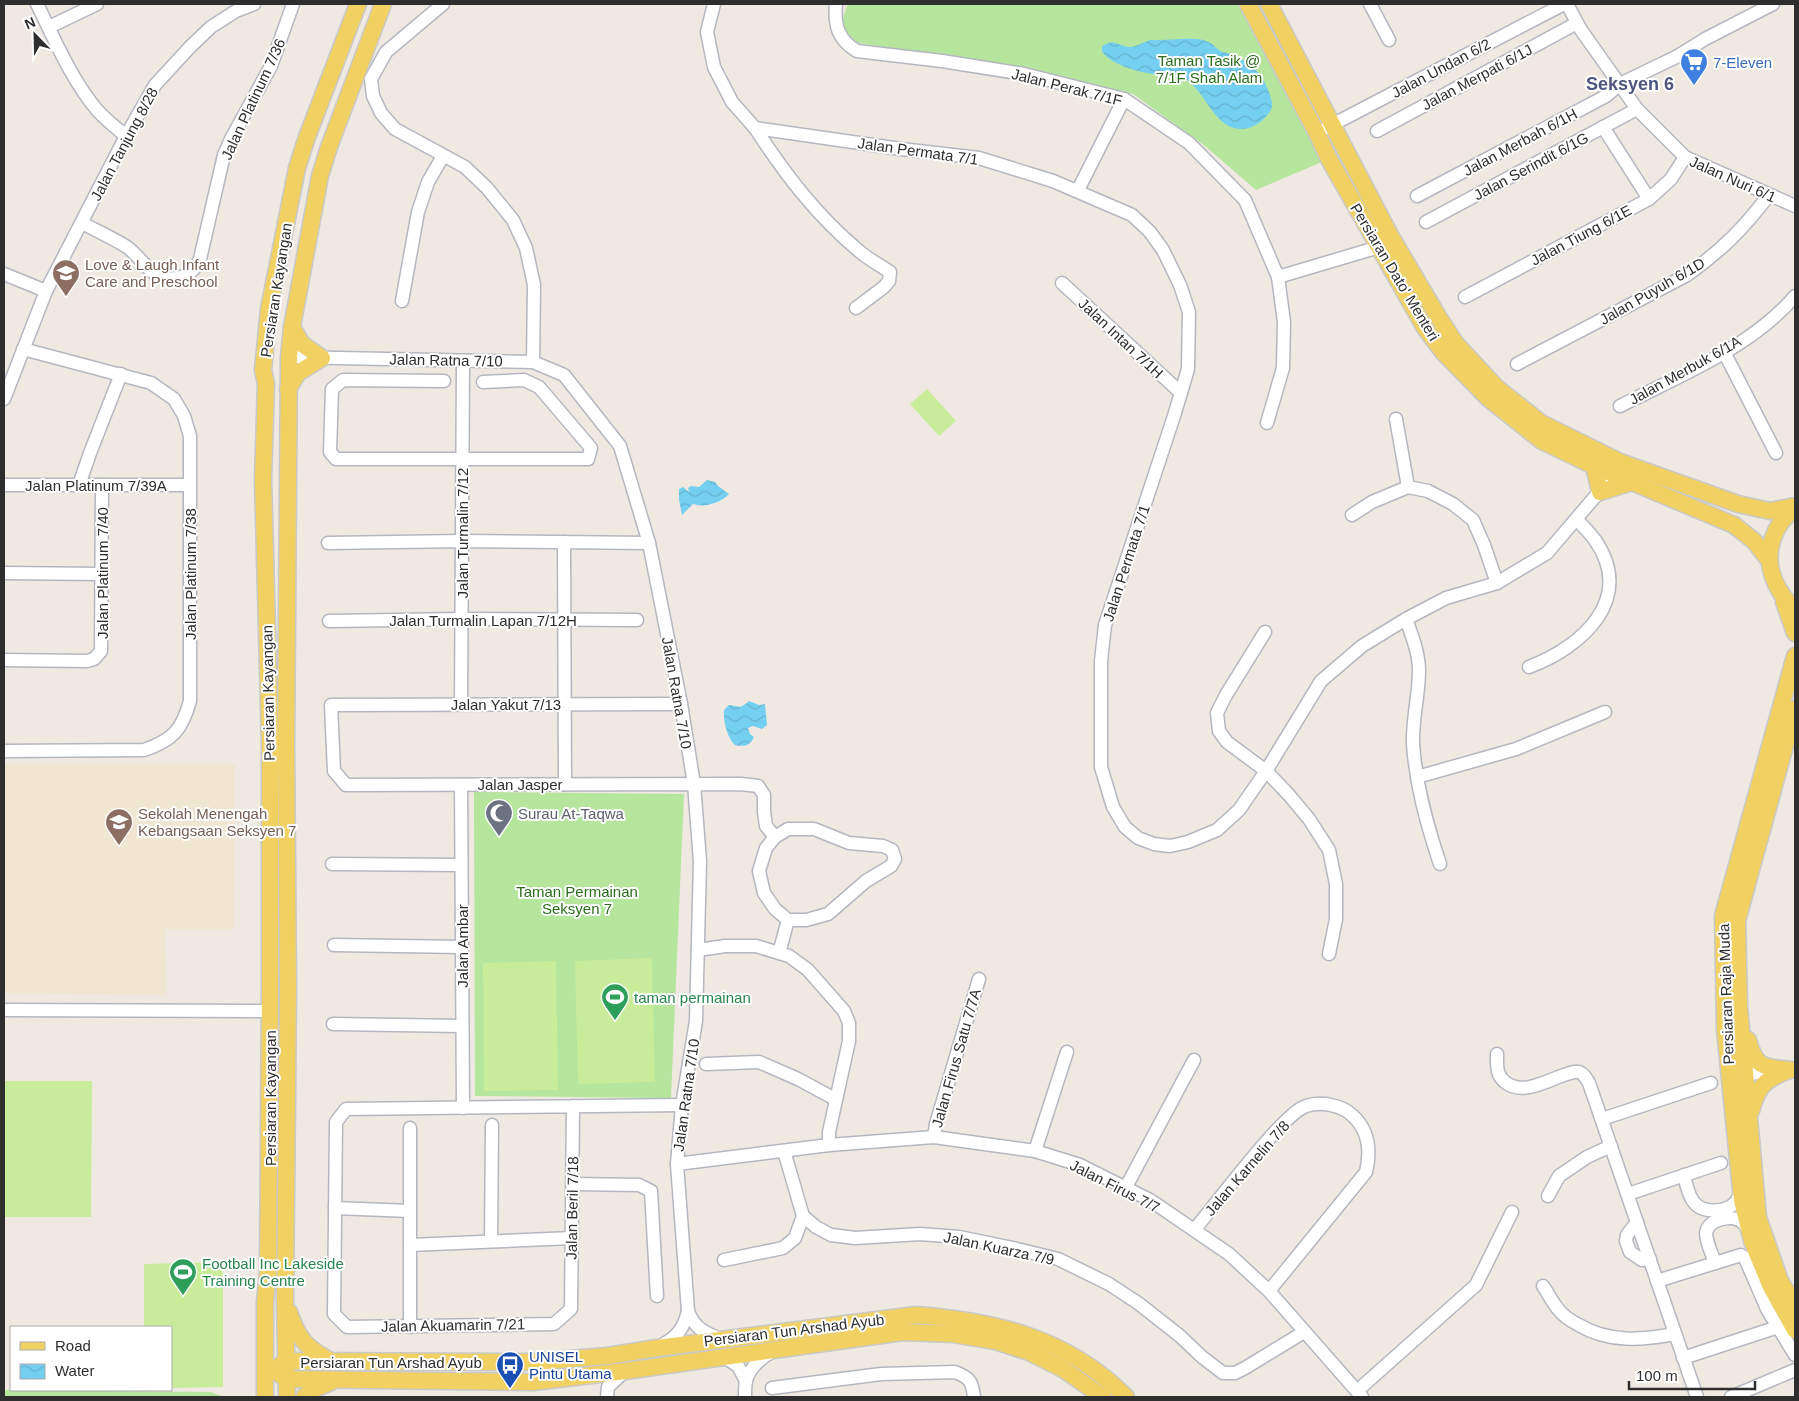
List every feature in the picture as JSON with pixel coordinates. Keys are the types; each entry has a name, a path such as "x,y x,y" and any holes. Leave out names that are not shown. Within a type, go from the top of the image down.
{"main road":[{"name":"Persiaran Kayangan","path":"265,1397 265,1302 268,1273 270,744 263,479 266,384 263,370 265,339 297,168 358,4"},
{"name":"Persiaran Kayangan","path":"287,1397 282,1370 285,1301 288,988 286,754 289,357 292,327 320,176 329,147 384,4"},
{"name":"Persiaran Dato' Menteri","path":"1248,4 1317,132 1329,159 1426,328 1443,352 1488,398 1542,441 1594,466 1617,468 1738,504 1770,511 1795,507"},
{"name":"Persiaran Dato' Menteri","path":"1269,4 1390,235 1456,344 1496,388 1541,423 1617,468 1632,482 1734,525 1754,541 1769,560"},
{"path":"275,279 276,346 279,352 289,357"},
{"path":"288,389 298,373 322,358 302,344 292,327"},
{"path":"266,384 278,362 289,357"},
{"path":"1594,466 1600,492 1632,482"},
{"path":"1795,507 1782,521 1772,540 1769,560 1772,578 1793,622 1795,633"},
{"path":"1780,594 1795,610"},
{"name":"Persiaran Raja Muda","path":"1795,656 1723,916 1725,1029 1749,1117 1758,1217 1780,1281 1795,1305"},
{"name":"Persiaran Raja Muda","path":"1795,709 1737,921 1739,1006 1737,1075 1741,1191 1750,1233 1770,1285 1795,1330"},
{"path":"1739,1006 1752,1054 1756,1060 1768,1067 1793,1069"},
{"path":"1749,1117 1756,1093 1765,1082 1773,1076 1793,1069"},
{"path":"268,1273 282,1370 274,1397"},
{"path":"285,1301 293,1324 304,1343 332,1362"},
{"name":"Persiaran Tun Arshad Ayub","path":"282,1370 332,1362 534,1362 607,1356 723,1339 916,1315 956,1318 998,1326 1041,1340 1074,1356 1115,1386 1126,1397"},
{"name":"Persiaran Tun Arshad Ayub","path":"282,1370 335,1380 533,1382 903,1332 953,1334 995,1341 1029,1352 1063,1370 1102,1397"},
{"path":"304,1397 312,1390 335,1380"}],"street":[{"path":"37,4 60,52 91,102 110,123 126,136"},
{"path":"49,27 97,4"},
{"name":"Jalan Tanjung 8/28","path":"4,400 46,291 126,136 156,85 211,27 236,11 254,4"},
{"name":"Jalan Platinum 7/36","path":"82,223 128,248 149,270 159,277 172,280 185,276 196,269 224,156 231,139 271,66 293,4"},
{"path":"443,4 386,52 371,79 373,96 381,112 395,129 465,167 487,188 513,220 526,248 534,284 532,362"},
{"path":"714,4 707,32 714,67 732,102 755,128 788,178 816,210 859,251 890,272 889,281 884,287 856,308"},
{"name":"Jalan Perak 7/1F","path":"836,4 834,20 840,35 857,51 942,61 1024,74 1124,99 1189,143 1245,200 1278,277 1284,322 1283,368 1267,423"},
{"path":"1370,4 1389,40"},
{"name":"Jalan Undan 6/2","path":"1317,132 1566,4"},
{"name":"Jalan Nuri 6/1","path":"1566,4 1577,23 1637,109 1685,157 1795,206"},
{"name":"Jalan Merbah 6/1H","path":"1417,196 1606,96 1620,84 1676,57 1705,39 1773,4"},
{"name":"Jalan Merpati 6/1J","path":"1376,131 1577,23"},
{"path":"1078,190 1124,99"},
{"name":"Jalan Serindit 6/1G","path":"1426,222 1637,109"},
{"path":"1603,127 1649,199"},
{"name":"Jalan Permata 7/1","path":"755,128 979,158 1078,190 1132,215 1150,232 1163,250 1180,285 1189,312 1188,369 1105,625 1102,661 1101,767 1113,807 1125,827 1138,838 1154,844 1170,846 1188,842 1217,830 1239,810 1266,771 1321,681 1362,646 1406,619 1446,598 1497,583 1547,553 1600,492 1617,468"},
{"path":"402,301 418,212 428,182 443,156"},
{"name":"Jalan Tiung 6/1E","path":"1465,297 1649,199 1671,179 1685,157"},
{"name":"Jalan Puyuh 6/1D","path":"1517,364 1687,275 1732,239 1769,195"},
{"path":"1278,277 1379,247"},
{"path":"4,274 46,291"},
{"name":"Jalan Intan 7/1H","path":"1062,283 1181,393"},
{"name":"Jalan Merbuk 6/1A","path":"1620,406 1724,352 1760,328 1794,301"},
{"name":"Jalan Platinum 7/38","path":"4,751 144,750 171,738 179,729 190,701 190,436 184,416 174,399 151,383 23,349"},
{"path":"1724,352 1776,452"},
{"name":"Jalan Ratna 7/10","path":"289,357 532,362 564,375 620,446 648,543 681,704 694,784 700,861 696,1021 682,1104 677,1164 688,1311 685,1322 675,1337 657,1348"},
{"name":"Jalan Turmalin 7/12","path":"461,704 463,362"},
{"path":"79,485 121,374"},
{"path":"444,382 343,380 332,389 330,452 336,459 588,459 592,448 539,387 524,380 482,382"},
{"path":"1396,419 1408,487"},
{"name":"Jalan Platinum 7/39A","path":"4,485 189,485"},
{"name":"Jalan Platinum 7/40","path":"4,660 87,661 94,659 101,651 102,485"},
{"path":"1352,515 1372,502 1408,487 1428,491 1453,504 1473,520 1497,583"},
{"path":"1529,667 1549,660 1572,646 1588,632 1600,614 1608,594 1609,572 1604,554 1595,539 1576,520"},
{"path":"328,543 462,541 648,543"},
{"path":"564,542 565,784"},
{"path":"4,573 102,574"},
{"name":"Jalan Turmalin Lapan 7/12H","path":"328,621 462,619 637,620"},
{"path":"1406,619 1415,645 1419,670 1413,743 1417,777 1424,814 1440,864"},
{"path":"1265,632 1217,712 1219,731 1227,742 1266,771 1308,818 1328,850 1336,884 1336,919 1330,954"},
{"name":"Jalan Yakut 7/13","path":"346,785 334,771 331,705 681,704"},
{"path":"1417,777 1516,750 1605,712"},
{"name":"Jalan Ambar","path":"461,784 463,1108"},
{"name":"Jalan Jasper","path":"346,785 741,784 758,786 764,795 766,826 775,837"},
{"path":"788,829 814,829 850,842 883,846 892,850 895,859 890,866 866,881 828,914 806,920 788,920 775,909 764,893 759,871 766,848 775,837 788,829"},
{"path":"332,864 461,865"},
{"path":"779,953 788,920"},
{"path":"334,945 462,947"},
{"path":"698,950 725,946 756,946 789,956 808,970 839,1005 849,1023 849,1041 835,1099 829,1132 829,1145"},
{"name":"Jalan Firus Satu 7/7A","path":"934,1137 936,1124 979,979"},
{"path":"4,1010 270,1011"},
{"path":"332,1024 462,1026"},
{"path":"1035,1151 1067,1052"},
{"path":"1497,1054 1497,1073 1510,1086 1516,1088 1527,1088 1575,1072 1580,1072 1585,1076 1602,1119 1697,1397"},
{"path":"1126,1187 1194,1060"},
{"path":"706,1064 759,1062 798,1079 835,1099"},
{"path":"1737,1075 1793,1069"},
{"path":"1602,1119 1711,1083"},
{"path":"410,1211 335,1208 336,1122 346,1109 682,1104"},
{"name":"Jalan Karnelin 7/8","path":"1194,1230 1283,1123 1305,1106 1329,1104 1351,1114 1363,1127 1369,1145 1366,1172 1269,1291"},
{"name":"Jalan Beril 7/18","path":"572,1309 573,1106"},
{"path":"492,1126 492,1241"},
{"path":"410,1128 410,1327"},
{"name":"Jalan Firus 7/7","path":"677,1164 829,1145 934,1137 1035,1151 1080,1165 1150,1200 1229,1254 1269,1291 1359,1394"},
{"path":"1548,1196 1559,1176 1586,1157 1611,1146"},
{"path":"724,1260 783,1248 794,1238 803,1216 784,1151"},
{"path":"1628,1194 1721,1162"},
{"path":"1684,1175 1690,1195 1694,1202 1702,1209 1710,1211 1728,1207 1736,1202 1741,1191"},
{"path":"573,1184 639,1185 652,1191 657,1296"},
{"name":"Jalan Akuamarin 7/21","path":"335,1208 334,1314 347,1326 410,1327 554,1324 572,1309"},
{"path":"1359,1394 1476,1285 1512,1212"},
{"name":"Jalan Kuarza 7/9","path":"803,1216 816,1227 831,1235 855,1238 920,1234 959,1237 1058,1259 1109,1284 1138,1303 1180,1336 1222,1373 1234,1373 1245,1368 1304,1332"},
{"path":"1715,1263 1706,1234 1708,1227 1712,1223 1725,1218 1735,1218 1742,1221 1750,1233"},
{"path":"410,1245 572,1238"},
{"path":"1657,1281 1741,1255 1745,1258 1756,1288 1795,1355"},
{"path":"1543,1286 1558,1310 1576,1324 1597,1335 1648,1339 1676,1334"},
{"path":"688,1311 698,1329 723,1339"},
{"path":"1683,1358 1778,1327"},
{"path":"745,1397 746,1381 759,1361 780,1348"},
{"path":"723,1356 738,1366 746,1381"},
{"path":"1731,1397 1795,1370"},
{"path":"593,1375 608,1392 625,1371"},
{"path":"772,1388 881,1374 955,1372 966,1376 972,1385 974,1397"}],"shaded area":[{"name":"Sekolah Menengah Kebangsaan Seksyen 7","path":"4,764 235,764 234,929 165,929 166,995 4,993"},
{"path":"592,1395 591,1397 389,1397"}],"green space":[{"name":"Taman Tasik @ 7/1F Shah Alam","path":"848,4 1248,4 1329,159 1256,190 1205,146 1133,94 1034,70 852,42 843,24"},
{"path":"927,389 956,421 939,436 910,404"},
{"name":"Taman Permainan Seksyen 7","path":"474,792 684,794 671,1098 475,1096"},
{"name":"taman permainan","path":"652,958 655,1082 578,1084 575,961"},
{"path":"556,961 558,1090 484,1091 483,963"},
{"path":"4,1081 92,1081 91,1217 4,1217"},
{"name":"Football Inc Lakeside Training Centre","path":"223,1262 223,1387 172,1388 172,1326 144,1326 144,1264"},
{"path":"4,1390 211,1392 224,1397 4,1397"}],"water":[{"path":"1150,40 1203,40 1222,52 1243,60 1257,71 1263,80 1271,99 1271,110 1263,120 1253,127 1240,129 1230,127 1221,121 1193,85 1185,79 1172,74 1153,74 1132,69 1111,60 1102,51 1102,47 1110,43 1130,47"},
{"path":"707,480 715,482 729,494 722,500 712,504 693,504 682,515 679,489 683,487 689,492 688,488 691,486 699,487"},
{"path":"749,701 759,705 765,704 767,725 762,729 753,726 748,728 750,734 754,737 751,742 741,746 735,745 726,729 724,710 729,705 743,706"}],"place":[{"name":"7-Eleven","path":"1694,86"},
{"name":"Love & Laugh Infant Care and Preschool","path":"66,297"},
{"name":"Surau At-Taqwa","path":"499,837"},
{"name":"Sekolah Menengah Kebangsaan Seksyen 7","path":"119,846"},
{"name":"taman permainan","path":"615,1021"},
{"name":"Football Inc Lakeside Training Centre","path":"183,1296"},
{"name":"UNISEL Pintu Utama","path":"510,1389"}],"district":[{"name":"Seksyen 6","path":"1630,84"}]}
